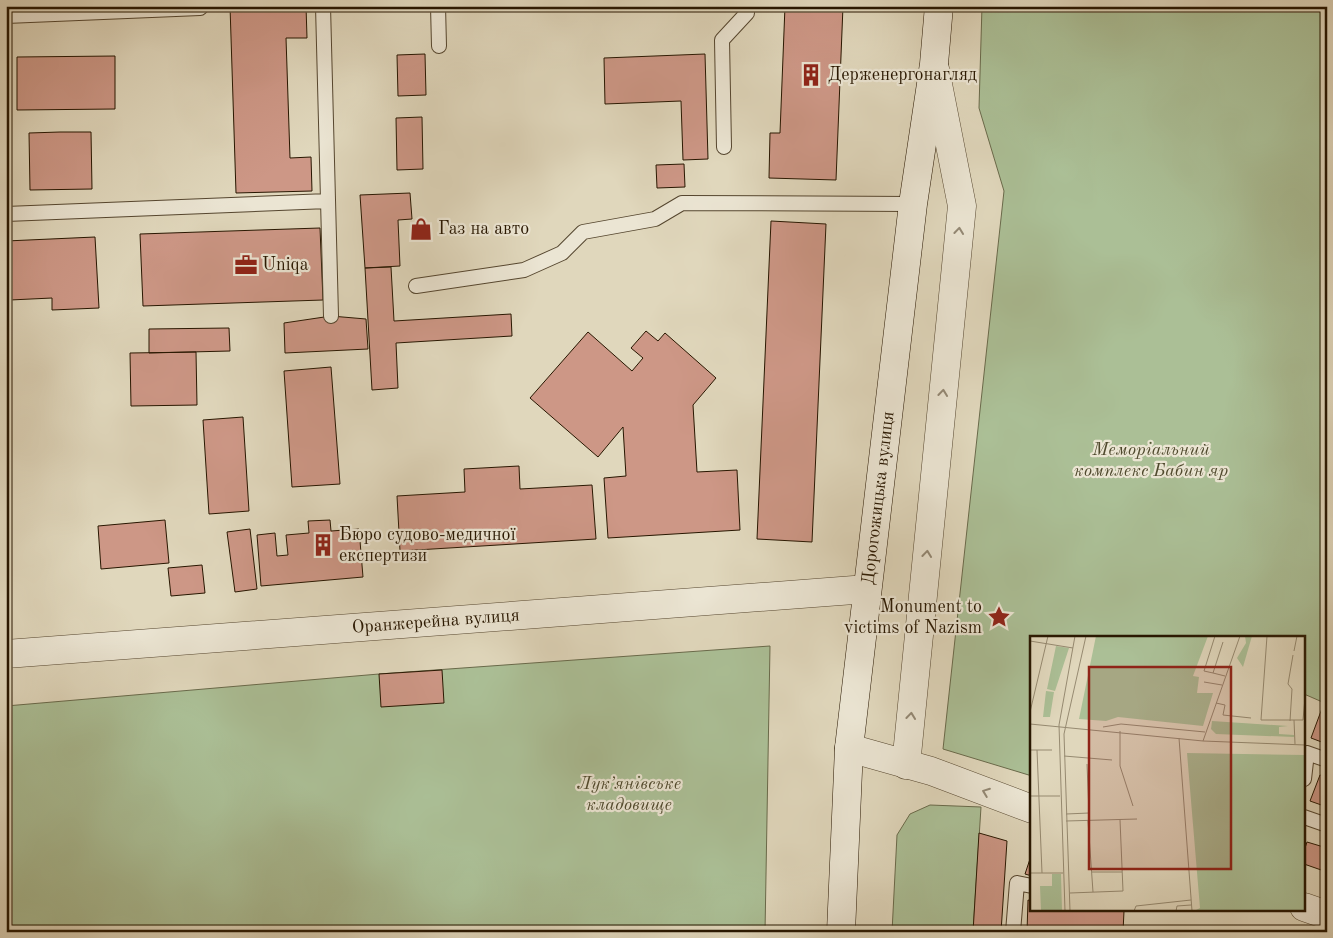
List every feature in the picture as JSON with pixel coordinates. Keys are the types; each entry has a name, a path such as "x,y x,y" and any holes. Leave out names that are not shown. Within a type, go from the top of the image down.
{"street":[{"name":"Дорогожицька вулиця","path":"841,932 849,748 913,204 934,64 938,6"},
{"name":"Дорогожицька вулиця","path":"906,765 962,206 934,64"},
{"name":"Оранжерейна вулиця","path":"6,654 867,589"},
{"path":"849,748 931,771 1030,808"},
{"path":"1306,907 1327,914"}],"lane":[{"path":"6,16 200,8 202,6"},
{"path":"322,6 331,316"},
{"path":"438,6 439,46"},
{"path":"724,147 722,40 747,13 747,6"},
{"path":"6,214 328,201"},
{"path":"416,286 524,270 562,253 583,232 654,219 682,204 913,204"},
{"path":"1306,766 1308,753 1327,760"},
{"path":"1306,819 1327,825"},
{"path":"1013,932 1016,883 1030,886"}],"green space":[{"name":"Меморіальний комплекс Бабин яр","path":"982,6 1327,6 1327,704 1306,695 1306,636 1030,636 1030,775 943,749 1004,191 979,108"},
{"name":"Лукʼянівське кладовище","path":"770,646 765,932 6,932 6,706 379,674"},
{"path":"930,805 981,807 973,932 892,932 897,835 910,814"}],"building":[{"path":"230,6 306,6 307,38 286,38 290,158 311,157 312,191 236,193"},
{"name":"Держенергонагляд","path":"785,6 843,6 836,180 769,178 770,133 780,133"},
{"path":"425,54 426,95 398,96 397,55"},
{"path":"705,54 708,159 683,160 681,101 605,104 604,58"},
{"path":"115,56 115,109 17,110 17,57"},
{"path":"422,117 423,169 397,170 396,118"},
{"path":"91,132 92,189 30,190 29,133"},
{"path":"684,164 685,187 657,188 656,165"},
{"path":"410,193 412,219 398,220 400,266 365,268 360,195"},
{"path":"771,221 826,224 812,542 757,539"},
{"path":"320,228 323,300 143,306 140,234"},
{"path":"95,237 99,308 52,310 52,298 10,300 10,309 6,310 6,241"},
{"path":"391,267 394,321 511,314 512,336 396,343 398,388 372,390 365,268"},
{"path":"331,316 366,319 368,349 285,353 284,323"},
{"path":"229,328 230,351 149,353 149,329"},
{"path":"646,331 658,341 665,333 716,378 693,405 697,472 737,470 740,530 608,538 604,478 626,476 623,427 598,457 530,398 588,332 632,371 643,358 631,348"},
{"path":"196,352 197,405 131,406 130,353"},
{"path":"331,367 340,484 292,487 284,371"},
{"path":"243,417 249,511 209,514 203,420"},
{"path":"519,466 520,489 592,485 596,539 400,551 397,496 465,492 464,469"},
{"path":"165,520 169,563 101,569 98,526"},
{"name":"Бюро судово-медичної експертизи","path":"330,520 331,531 359,529 363,577 261,586 257,535 275,533 277,556 288,555 286,535 309,533 308,521"},
{"path":"250,529 257,589 235,592 227,532"},
{"path":"202,565 205,593 171,596 168,568"},
{"path":"442,670 444,703 381,707 379,674"},
{"path":"1324,703 1327,704 1327,744 1311,738"},
{"path":"1320,775 1327,777 1327,807 1310,801"},
{"path":"979,833 1007,841 1001,932 973,932"},
{"path":"1307,842 1327,848 1327,872 1306,865"},
{"path":"1030,859 1030,875 1025,874"},
{"path":"1028,900 1030,900 1030,910 1124,911 1123,932 1027,932"}],"place":[{"name":"Держенергонагляд","path":"811,75"},
{"name":"Газ на авто","path":"421,229"},
{"name":"Uniqa","path":"246,265"},
{"name":"Бюро судово-медичної експертизи","path":"323,545"},
{"name":"Monument to victims of Nazism","path":"999,617"}]}
